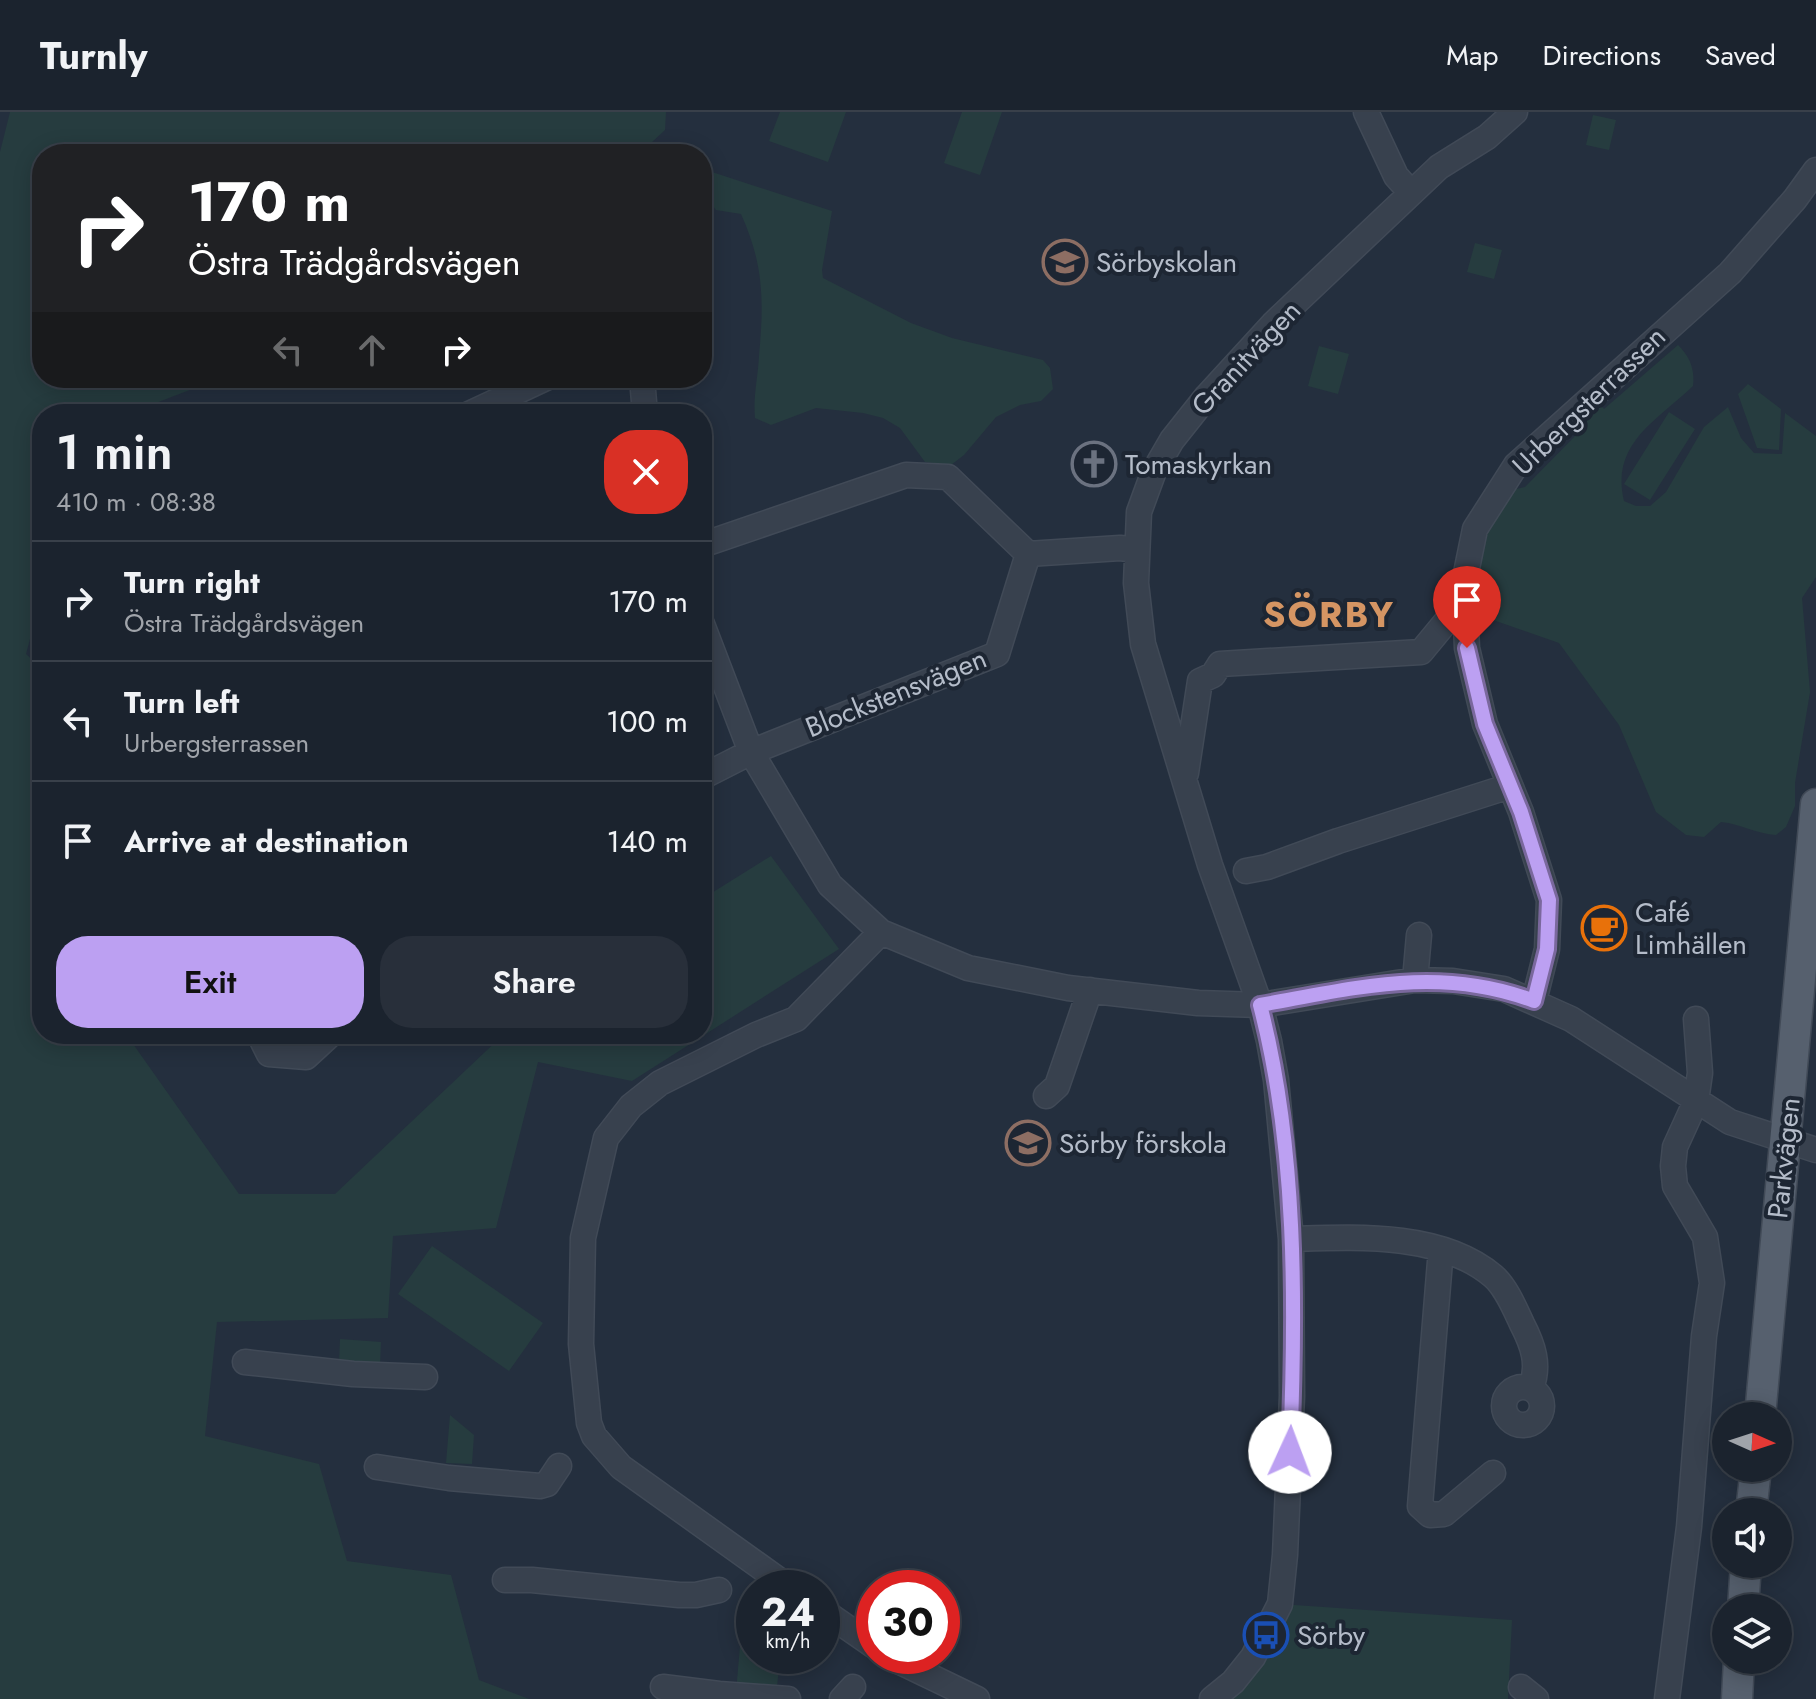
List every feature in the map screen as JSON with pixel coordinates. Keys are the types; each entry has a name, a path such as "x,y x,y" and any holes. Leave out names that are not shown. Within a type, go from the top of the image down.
{"main road":[{"name":"Parkvägen","path":"1761,1402 1816,804"},
{"path":"1737,1699 1738,1674"}],"street":[{"path":"1366,112 1396,176 1411,193"},
{"name":"Granitvägen","path":"1212,1699 1233,1682 1253,1657 1280,1604 1292,1396 1291,1239 1276,1080 1260,1005 1210,865 1143,644 1136,583 1139,512 1154,471 1172,440 1207,396 1273,324 1439,167 1487,137 1515,112"},
{"name":"Urbergsterrassen","path":"1534,1001 1547,949 1549,900 1531,841 1485,724 1467,648 1464,583 1475,529 1516,465 1730,273 1816,170"},
{"path":"490,404 525,388"},
{"path":"712,542 906,475 948,477 1028,554 1120,548 1137,550"},
{"name":"Blockstensvägen","path":"712,772 751,752 997,654 1028,554"},
{"path":"1185,778 1200,681 1213,675 1220,664 1421,652 1464,600"},
{"path":"712,650 751,752 830,885 881,932 968,968 1090,990 1198,1003 1260,1005 1415,980 1453,981 1504,989 1571,1019 1730,1122 1816,1150"},
{"path":"1246,871 1267,867 1510,786"},
{"path":"765,1570 632,1475 594,1436 589,1423 581,1344 583,1238 606,1138 631,1106 660,1083 756,1035 796,1019 881,932"},
{"path":"1415,980 1419,935"},
{"path":"1046,1096 1057,1086 1090,990"},
{"path":"1667,1699 1689,1527 1704,1336 1712,1283 1705,1237 1675,1186 1675,1147 1696,1101 1700,1073 1696,1019"},
{"path":"264,1044 269,1054 306,1057 320,1044"},
{"path":"1291,1239 1422,1243 1441,1249 1495,1277 1532,1343 1536,1367 1531,1388"},
{"path":"1441,1249 1420,1506 1430,1515 1444,1514 1493,1473"},
{"path":"245,1362 353,1374 425,1377"},
{"path":"377,1467 449,1478 540,1486 547,1484 559,1466"},
{"path":"505,1580 679,1595 719,1590"},
{"path":"925,1674 977,1699"},
{"path":"663,1687 788,1699"}],"green space":[{"path":"10,112 666,112 665,130 650,144 32,144 32,388 195,388 153,404 32,404 32,632 26,654 32,660 32,1044 133,1044 239,1194 335,1194 493,1044 690,1044 632,1081 538,1062 496,1228 393,1236 388,1318 217,1322 205,1436 319,1464 347,1561 451,1575 479,1680 529,1699 0,1699 0,152"},
{"path":"780,112 846,112 828,162 769,141"},
{"path":"962,112 1002,112 980,175 944,163"},
{"path":"1593,115 1616,120 1609,150 1586,145"},
{"path":"712,172 832,211 823,278 911,323 952,338 1043,360 1050,368 1053,389 1041,401 1020,405 996,417 964,455 951,465 925,462 900,428 883,418 863,413 816,408 771,425 755,418 762,318 758,267 741,214 716,210 712,205"},
{"path":"1475,243 1502,250 1494,279 1467,272"},
{"path":"1678,345 1691,364 1693,386 1652,422 1630,448 1624,463 1624,501 1636,506 1650,506 1666,492 1704,427 1728,407 1741,438 1754,453 1782,454 1785,413 1816,436 1816,577 1802,598 1810,692 1795,783 1795,806 1786,827 1776,835 1721,822 1704,837 1686,835 1656,812 1619,725 1559,643 1473,613 1477,566 1507,491 1525,487 1580,431 1570,420 1593,397 1604,409"},
{"path":"1319,346 1349,354 1338,394 1308,386"},
{"path":"1748,384 1781,409 1779,450 1757,448 1738,394"},
{"path":"1669,412 1695,429 1650,500 1624,484"},
{"path":"771,856 839,949 712,1030 712,893"},
{"path":"432,1246 543,1323 509,1371 398,1294"},
{"path":"340,1339 381,1342 380,1366 339,1364"},
{"path":"450,1415 474,1435 472,1464 446,1463"},
{"path":"1280,1604 1512,1620 1508,1699 1212,1699"},
{"path":"738,1674 778,1674 776,1696 736,1692"}],"place":[{"name":"Sörbyskolan","path":"1065,262"},
{"name":"Tomaskyrkan","path":"1094,464"},
{"name":"Café Limhällen","path":"1604,928"},
{"name":"Sörby förskola","path":"1028,1143"},
{"name":"Sörby","path":"1266,1635"}],"district":[{"name":"SÖRBY","path":"1329,614"}],"route":[{"path":"1290,1452 1293,1300 1287,1177 1276,1080 1260,1005 1415,980 1453,981 1504,989 1534,1001 1547,949 1549,900 1521,812 1485,724 1467,648"}]}
